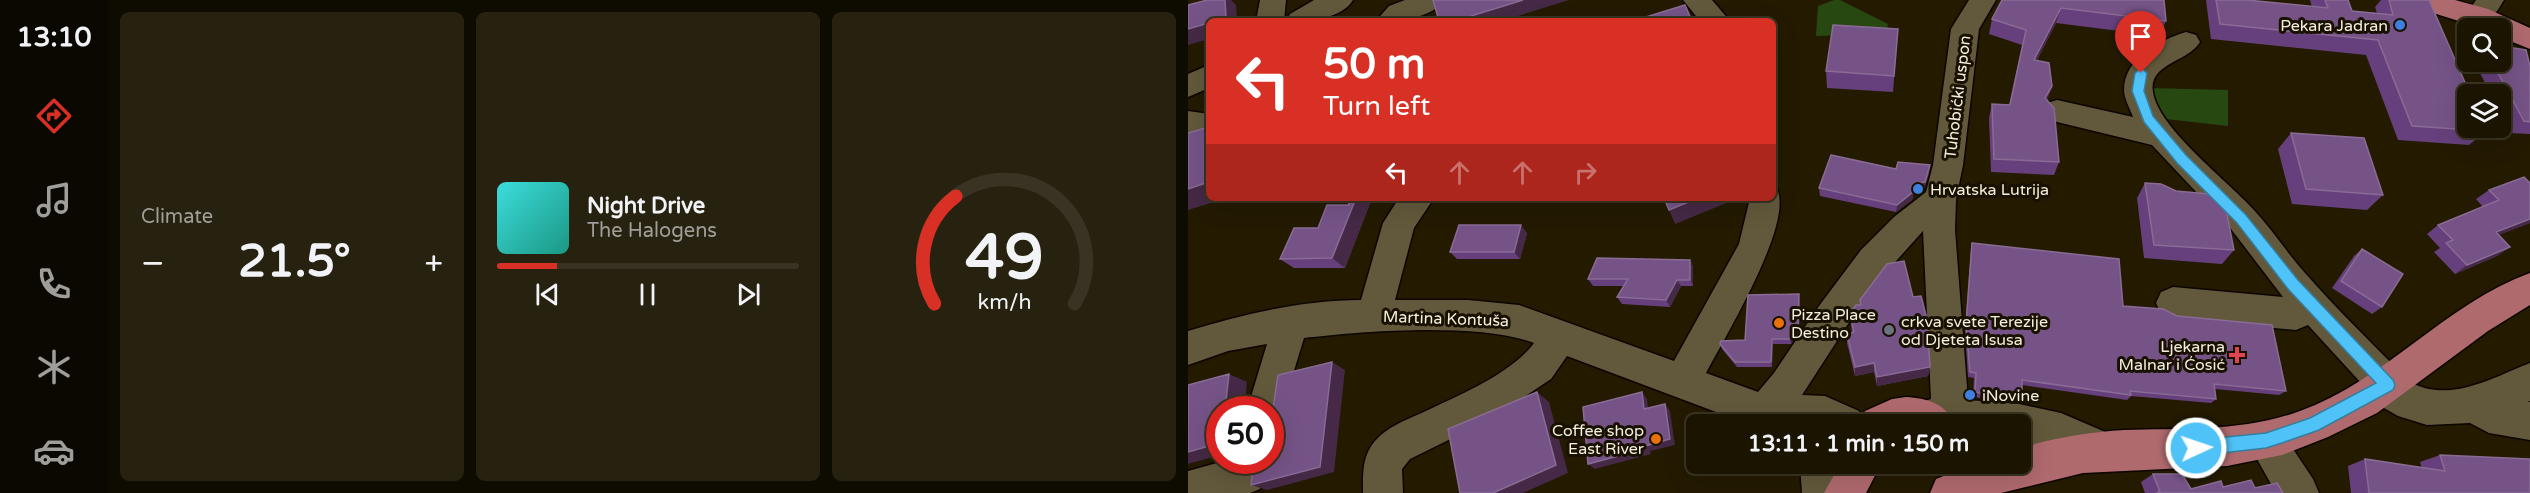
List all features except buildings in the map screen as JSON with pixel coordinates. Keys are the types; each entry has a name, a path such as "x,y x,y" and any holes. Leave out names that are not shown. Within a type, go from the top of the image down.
{"main road":[{"path":"2423,0 2485,8 2530,39"},
{"path":"2031,462 2103,451 2220,447 2266,441 2313,425 2388,385 2452,337 2530,288"},
{"path":"1844,493 1856,474"},
{"path":"1864,474 1866,480 1876,493"},
{"path":"1942,493 1950,481 1951,474"},
{"path":"1950,493 1997,474"}],"street":[{"path":"1270,18 1273,0"},
{"path":"1305,18 1322,7 1340,0"},
{"path":"1696,0 1713,18"},
{"name":"Tuhobićki uspon","path":"1938,414 1950,388 1939,230 1940,199 1948,165 1965,29 1983,0"},
{"path":"1393,18 1398,13 1430,5"},
{"path":"2186,42 2151,62 2138,79 2142,104 2148,118 2241,219 2293,284 2406,403 2423,407 2475,403 2517,390 2530,380"},
{"path":"1188,86 1206,77"},
{"path":"2057,111 2162,135"},
{"path":"1188,123 1206,126"},
{"path":"2177,192 2217,195"},
{"path":"1774,414 1781,396 1821,332 1880,255 1908,224 1940,199"},
{"path":"1374,316 1399,223 1416,201"},
{"path":"1683,381 1755,246 1765,201"},
{"path":"2173,303 2296,314 2301,299"},
{"name":"Martina Kontuša","path":"1188,348 1228,335 1291,323 1374,316 1468,316 1520,321 1683,381 1763,414"},
{"path":"1269,396 1291,323"},
{"path":"1383,493 1383,463 1396,445 1478,406 1538,367 1561,335"},
{"path":"2475,403 2488,415 2530,421"},
{"path":"2031,424 2081,438 2103,451"},
{"path":"2266,441 2299,493"},
{"path":"1188,491 1246,474"},
{"path":"1821,474 1822,493"}],"green space":[{"path":"1840,0 1888,24 1886,34 1816,36 1818,6"},
{"path":"2149,88 2228,90 2228,126 2157,118"}],"place":[{"name":"Pekara Jadran","path":"2400,25"},
{"name":"Hrvatska Lutrija","path":"1918,189"},
{"name":"Pizza Place Destino","path":"1779,323"},
{"name":"crkva svete Terezije od Djeteta Isusa","path":"1889,330"},
{"name":"Ljekarna Malnar i Ćosić","path":"2237,355"},
{"name":"iNovine","path":"1970,395"},
{"name":"Coffee shop East River","path":"1656,439"}],"route":[{"path":"2141,73 2138,79 2138,91 2148,118 2182,159 2241,219 2293,284 2388,385 2313,425 2266,441 2196,448"}]}
